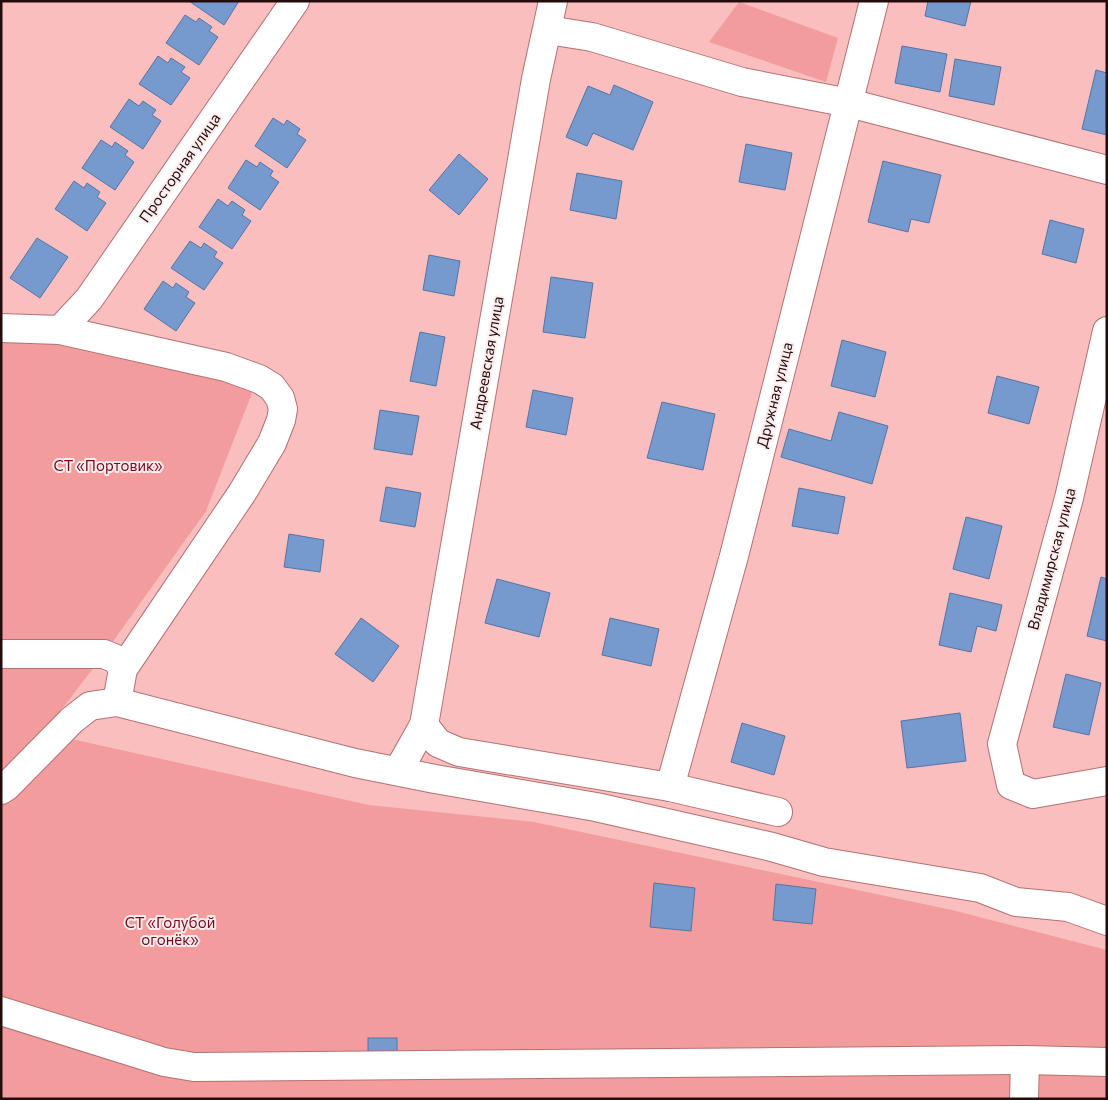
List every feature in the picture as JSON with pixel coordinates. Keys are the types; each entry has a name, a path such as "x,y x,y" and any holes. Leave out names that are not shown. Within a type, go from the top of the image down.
{"street":[{"name":"Просторная улица","path":"60,330 89,299 295,1"},
{"name":"Андреевская улица","path":"398,771 424,725 536,79 553,1"},
{"name":"Дружная улица","path":"670,787 734,556 874,1"},
{"path":"548,30 592,37 742,82 849,103 1107,170"},
{"path":"1,328 60,330 226,367 259,379 272,387 280,398 283,409 272,443 242,493 123,669 117,702"},
{"name":"Владимирская улица","path":"1107,331 1069,498 1002,744 1011,785 1033,794 1107,781"},
{"path":"1,654 104,654 116,659 123,669"},
{"path":"1,790 72,720 90,706 117,702 355,762 596,807 772,847 824,862 980,888 1016,902 1068,908 1107,921"},
{"path":"424,725 438,743 459,752 670,787 778,812"},
{"path":"596,807 600,775"},
{"path":"1,1012 164,1062 194,1067 1025,1060 1107,1062"},
{"path":"1024,1099 1025,1060"}],"green space":[{"path":"739,2 838,38 826,82 709,42"},
{"name":"СТ «Портовик»","path":"1,340 52,344 254,388 206,511 104,654 39,739 1,774"},
{"name":"СТ «Голубой огонёк»","path":"67,738 369,805 534,822 952,910 1107,950 1107,1099 1,1099 1,801"}],"building":[{"path":"189,1 239,1 224,25"},
{"path":"928,1 971,1 965,26 925,16"},
{"path":"185,15 196,22 199,18 212,27 209,31 218,37 199,65 166,43"},
{"path":"902,46 947,54 940,92 895,83"},
{"path":"158,56 168,63 171,58 185,67 181,72 190,78 171,105 139,84"},
{"path":"955,59 1001,67 994,105 949,96"},
{"path":"1096,70 1107,73 1107,135 1082,129"},
{"path":"614,85 653,102 633,150 593,133 587,146 566,137 588,86 610,95"},
{"path":"129,99 139,106 143,101 156,110 152,115 161,121 143,149 110,127"},
{"path":"273,118 284,125 287,120 300,129 297,134 306,140 287,168 255,146"},
{"path":"101,140 112,147 115,142 128,151 125,155 134,162 115,190 82,168"},
{"path":"746,144 792,153 785,190 739,182"},
{"path":"459,154 488,179 459,215 429,190"},
{"path":"246,160 257,167 260,162 273,171 270,176 279,182 260,210 228,188"},
{"path":"883,161 941,175 929,223 911,219 908,232 868,222"},
{"path":"577,173 622,181 616,219 570,210"},
{"path":"74,181 84,188 87,183 100,192 97,197 106,203 87,231 55,209"},
{"path":"218,199 228,206 232,201 245,210 242,215 251,221 232,249 199,227"},
{"path":"1050,220 1084,229 1076,263 1042,254"},
{"path":"37,238 68,257 40,298 10,278"},
{"path":"190,241 201,248 204,243 217,252 214,257 223,263 204,290 171,268"},
{"path":"429,255 460,261 454,296 423,290"},
{"path":"551,277 593,283 585,338 543,332"},
{"path":"163,281 173,288 176,283 189,292 186,297 195,303 176,331 144,309"},
{"path":"420,332 445,337 436,386 410,381"},
{"path":"842,340 886,352 875,397 831,386"},
{"path":"997,376 1039,387 1029,424 988,413"},
{"path":"533,390 573,398 566,435 526,427"},
{"path":"662,402 715,414 703,470 647,458"},
{"path":"380,410 419,416 412,455 374,449"},
{"path":"839,412 888,426 872,484 781,457 789,429 831,441"},
{"path":"386,487 421,493 415,527 380,521"},
{"path":"799,488 845,497 838,534 792,526"},
{"path":"966,517 1002,526 989,579 953,569"},
{"path":"289,534 324,540 320,572 284,567"},
{"path":"1101,577 1107,579 1107,641 1087,636"},
{"path":"497,579 550,593 539,637 485,623"},
{"path":"950,593 1002,605 996,631 977,626 971,652 939,645"},
{"path":"361,618 399,646 373,682 335,654"},
{"path":"610,618 659,629 651,666 602,655"},
{"path":"1066,674 1101,683 1089,735 1053,727"},
{"path":"960,713 966,761 907,768 901,721"},
{"path":"742,723 785,736 774,775 731,762"},
{"path":"654,883 695,888 691,931 650,927"},
{"path":"776,884 816,889 812,924 773,920"},
{"path":"368,1038 397,1038 397,1054 368,1054"}]}
